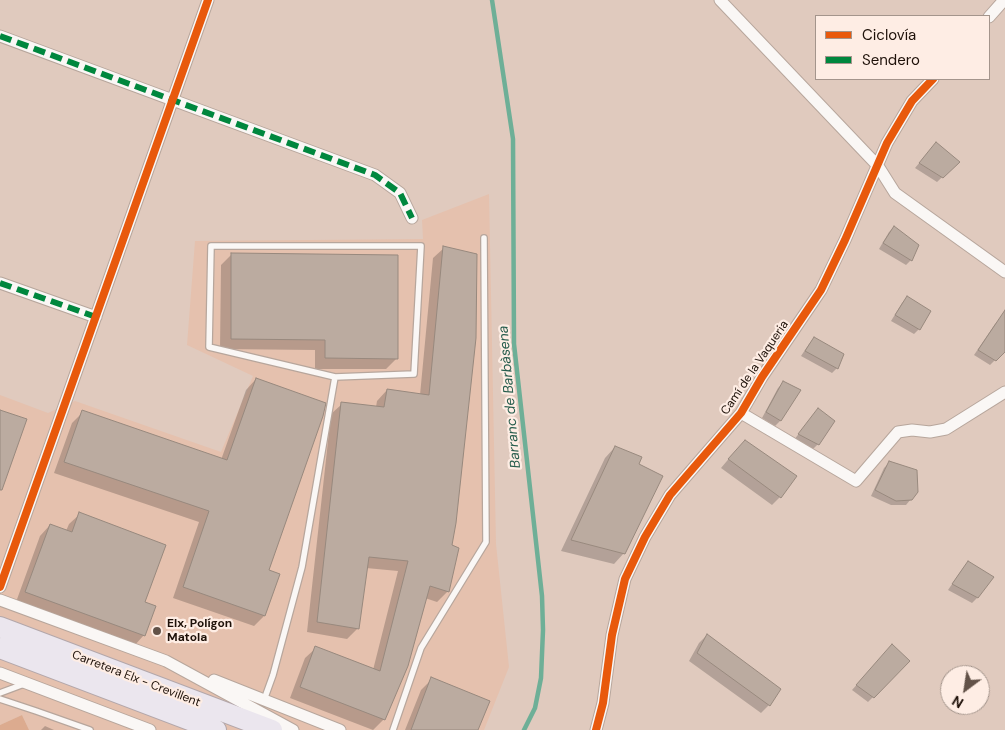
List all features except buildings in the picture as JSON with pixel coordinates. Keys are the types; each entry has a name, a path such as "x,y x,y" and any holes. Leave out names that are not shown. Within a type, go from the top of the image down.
{"highway":[{"name":"Carretera Elx - Crevillent","path":"0,627 272,730"},
{"name":"Carretera Elx - Crevillent","path":"0,648 216,730"}],"street":[{"path":"0,587 208,0"},
{"path":"720,0 878,166 895,192 1005,272"},
{"path":"990,16 1004,0"},
{"path":"0,36 375,175 400,193 412,218"},
{"name":"Camí de la Vaqueria","path":"596,730 612,635 625,579 645,537 670,494 742,413 762,376 821,290 887,143 912,101 932,80"},
{"path":"0,283 96,317"},
{"path":"742,413 856,481 898,432 912,430 930,432 946,429 1005,392"},
{"path":"0,600 166,661 340,730"},
{"path":"166,661 293,730"},
{"path":"0,673 125,726 150,730"}],"lane":[{"path":"393,730 421,648 486,542 484,238"},
{"path":"211,246 421,246 414,374 335,376 209,347 211,246"},
{"path":"264,700 274,675 302,568 335,376"},
{"path":"0,693 26,683"},
{"path":"0,700 36,710 90,730"}],"shaded area":[{"path":"489,194 496,544 509,667 484,730 29,730 22,715 0,725 0,395 48,413 75,401 221,452 253,376 187,345 195,241 423,239 422,220"},
{"path":"22,715 29,730 0,730 0,725"}],"waterway":[{"name":"Barranc de Barbàsena","path":"492,0 513,139 514,344 542,596 541,678 535,708 524,730"}],"marked path":[{"path":"0,36 375,175 400,193 412,218"},
{"path":"0,283 96,317 97,314"}],"cycle path":[{"path":"0,587 208,0"},
{"path":"596,730 603,703 612,635 625,579 645,537 670,495 741,413 762,377 821,290 887,143 912,101 932,80"}],"place":[{"name":"Elx, Polígon Matola","path":"157,631"}]}
